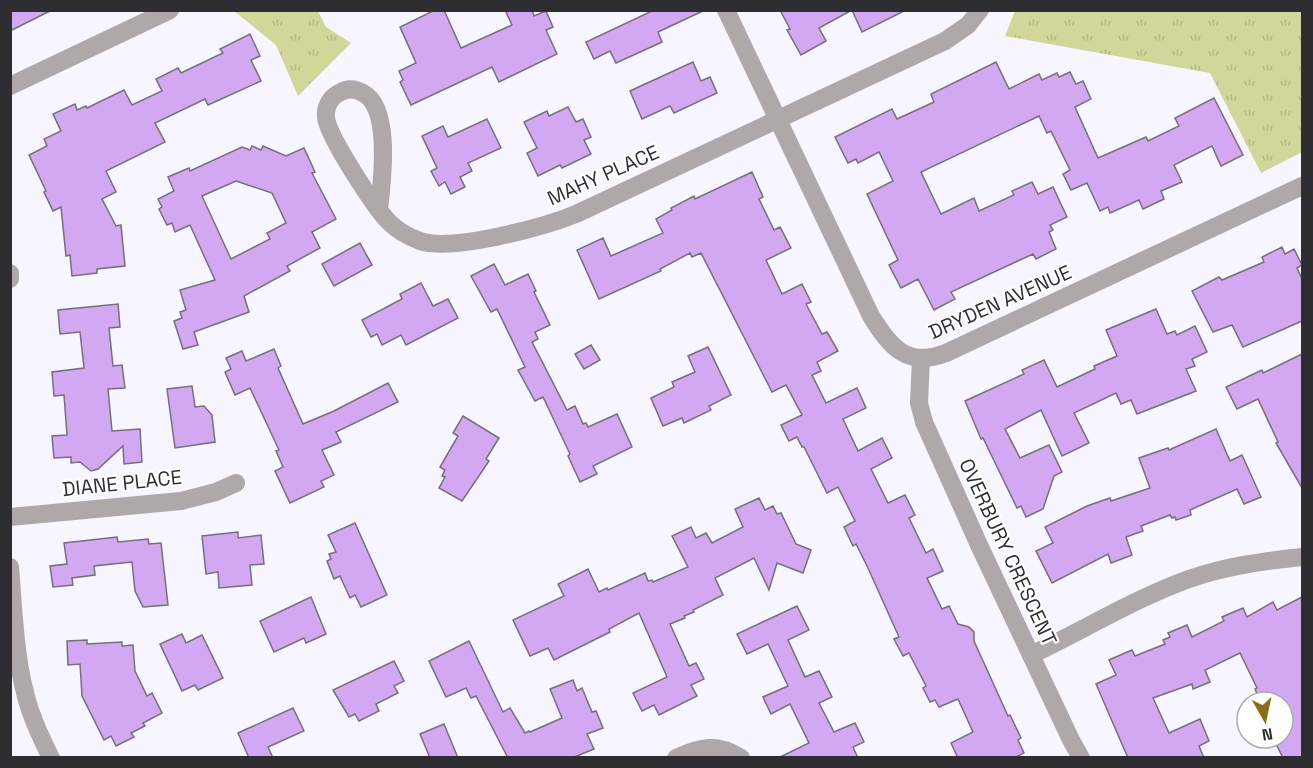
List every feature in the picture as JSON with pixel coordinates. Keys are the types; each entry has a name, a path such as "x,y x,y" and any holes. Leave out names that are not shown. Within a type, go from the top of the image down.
{"street":[{"path":"10,86 170,10"},
{"name":"DRYDEN AVENUE","path":"726,10 871,316 882,335 904,355 921,358 946,353 1302,186"},
{"name":"MAHY PLACE","path":"379,210 384,160 383,140 377,113 372,102 364,93 351,89 342,91 332,97 327,107 326,118 330,130 361,186 379,210 403,233 421,242 461,243 536,227 576,214 945,41 968,25 980,10"},
{"path":"10,273 10,279"},
{"name":"OVERBURY CRESCENT","path":"921,358 919,392 921,414 979,545 1081,758"},
{"name":"DIANE PLACE","path":"10,517 181,501 216,492 236,483"},
{"path":"1031,655 1188,579 1225,568 1302,557"},
{"path":"10,567 13,620 25,693 39,733 51,758"},
{"path":"676,758 697,749 713,746 728,750 741,758"}],"green space":[{"path":"234,11 318,11 326,27 351,43 298,96 276,45"},
{"path":"1015,11 1302,11 1302,152 1261,173 1210,73 1005,36"}],"building":[{"path":"10,10 52,10 10,31"},
{"path":"435,10 444,10 461,48 512,25 505,10 532,10 534,16 546,11 553,27 546,30 557,54 499,82 492,67 411,105 400,82 403,80 399,71 416,63 400,27"},
{"path":"654,10 705,10 658,32 662,42 616,63 610,51 594,59 586,42"},
{"path":"780,10 852,10 819,28 826,41 801,55 787,30 790,29"},
{"path":"852,10 906,10 862,32"},
{"path":"250,34 260,56 251,60 261,81 208,105 205,99 155,123 165,142 106,171 116,192 102,199 116,226 121,225 125,266 97,269 97,273 72,276 70,255 66,256 61,207 53,211 29,155 47,146 44,139 61,131 53,114 75,104 77,110 86,106 87,108 124,90 132,105 162,91 156,79 178,68 181,73 223,53 220,49"},
{"path":"693,62 701,81 710,77 717,93 674,113 670,106 642,119 630,91"},
{"path":"996,62 1009,89 1039,74 1042,80 1057,73 1059,77 1070,72 1076,84 1083,81 1091,99 1075,107 1098,158 1146,137 1148,141 1179,126 1175,118 1214,98 1243,155 1221,166 1212,146 1174,165 1182,182 1161,191 1164,199 1143,209 1139,200 1110,213 1108,207 1100,211 1087,183 1071,190 1063,174 1070,170 1051,131 1047,133 1039,116 921,172 941,214 974,198 979,211 1014,195 1012,191 1032,182 1038,194 1053,187 1067,217 1050,225 1053,230 1049,232 1056,249 1036,259 1033,254 951,292 955,299 934,310 918,279 901,288 889,265 898,260 867,194 893,181 879,152 858,163 856,159 848,163 835,137 892,109 897,119 934,102 931,94"},
{"path":"568,107 576,122 583,119 591,137 584,140 591,154 562,168 560,165 538,176 527,153 537,148 524,122 547,111 549,116"},
{"path":"487,119 501,148 468,163 472,171 460,177 465,187 451,194 445,182 439,186 431,171 437,168 422,136 443,126 448,137"},
{"path":"252,146 261,150 263,146 286,156 304,148 315,172 312,173 336,219 312,232 320,248 287,266 290,271 244,296 249,312 194,332 198,345 183,349 174,321 182,318 180,312 186,310 180,290 215,280 190,225 175,232 172,223 167,225 159,209 162,207 158,199 174,191 168,177 189,168 190,171 242,147 250,150","holes":["236,181 272,193 286,223 267,233 270,239 231,259 202,196"]},
{"path":"752,172 763,197 759,199 774,230 780,227 791,248 766,260 782,294 802,284 811,302 806,304 822,334 827,332 838,351 817,362 821,371 812,375 826,403 857,388 866,408 843,419 858,451 882,438 892,458 871,469 888,503 905,495 915,515 909,518 926,553 933,549 943,571 927,578 942,609 949,606 958,624 969,627 974,632 974,641 1008,716 1010,715 1021,738 1018,740 1024,753 1014,758 958,758 951,743 973,732 958,699 939,707 935,700 930,702 923,688 926,686 909,653 903,656 894,639 899,637 868,568 856,544 853,546 844,527 855,521 838,487 827,493 804,447 797,437 789,441 781,425 802,415 786,385 772,392 701,253 692,257 690,253 660,269 661,271 599,299 577,250 603,238 611,256 663,233 656,219 672,210 671,208"},
{"path":"360,243 372,265 334,286 322,264"},
{"path":"1282,247 1285,254 1294,249 1302,265 1297,268 1302,279 1302,321 1243,347 1232,325 1213,332 1192,291 1219,277 1222,280 1264,262 1262,257"},
{"path":"494,264 505,285 528,274 550,325 535,332 538,339 532,342 567,410 575,406 583,424 586,423 588,427 617,414 632,447 593,466 597,474 580,482 568,456 570,454 543,397 535,401 518,370 525,367 497,309 491,312 471,276"},
{"path":"421,283 433,306 448,299 458,318 406,345 401,335 382,345 377,334 371,337 362,320 402,299 400,294"},
{"path":"118,304 120,327 109,328 113,366 122,365 125,388 108,389 112,431 140,429 142,462 124,464 123,446 98,469 91,471 80,462 71,463 71,457 54,458 52,436 67,435 64,395 54,396 52,372 84,368 80,332 60,334 58,310"},
{"path":"1156,309 1167,334 1175,331 1177,335 1195,326 1207,352 1192,359 1195,366 1186,369 1196,391 1137,414 1131,400 1121,404 1116,393 1074,413 1089,443 1062,456 1041,410 1005,429 1020,458 1049,445 1062,472 1054,476 1043,509 1026,517 1021,506 1017,508 983,438 981,439 965,401 1024,374 1022,370 1044,360 1057,387 1095,369 1094,366 1117,356 1106,330"},
{"path":"591,345 600,360 584,369 575,354"},
{"path":"708,347 731,395 709,406 711,410 684,423 682,418 663,426 651,398 674,387 672,382 695,372 688,356"},
{"path":"274,349 281,366 278,368 303,424 388,383 398,402 336,432 341,442 322,450 334,475 321,481 324,487 290,503 275,471 283,467 276,451 279,450 250,388 235,395 225,372 231,369 226,358 242,351 246,361"},
{"path":"1302,354 1302,488 1276,443 1278,442 1258,399 1237,409 1226,387 1262,370 1263,373"},
{"path":"192,386 195,407 204,406 212,415 215,442 175,448 167,389"},
{"path":"463,416 499,438 486,459 489,461 462,501 439,488 445,477 442,476 445,470 440,467 458,436 453,433"},
{"path":"1216,429 1230,461 1242,455 1261,497 1244,504 1237,489 1190,510 1191,515 1176,520 1170,515 1141,526 1143,531 1126,537 1132,555 1111,563 1108,554 1052,583 1036,551 1053,543 1045,527 1087,506 1150,488 1139,458 1168,448 1169,450"},
{"path":"759,498 765,510 773,506 777,514 781,513 796,544 811,550 803,573 777,563 769,590 754,558 715,578 723,595 693,610 694,612 684,616 685,618 670,624 689,666 696,663 704,679 691,685 697,696 659,715 654,705 642,711 633,693 667,677 639,613 609,629 610,632 554,660 548,648 530,656 513,620 564,596 558,584 588,569 599,592 645,573 648,581 653,582 688,567 672,536 691,527 696,538 706,533 712,543 743,527 735,509"},
{"path":"355,523 387,595 361,607 355,595 350,598 340,576 334,579 327,561 331,559 329,554 336,552 328,535"},
{"path":"238,532 238,538 261,535 264,564 250,565 252,585 219,588 218,572 206,574 202,536"},
{"path":"117,537 118,542 148,539 149,544 161,543 168,605 143,607 135,591 132,562 94,566 95,575 72,578 73,585 53,587 50,566 67,564 64,543"},
{"path":"311,597 326,634 306,643 304,638 274,652 260,621"},
{"path":"1302,597 1302,758 1283,758 1279,750 1295,750 1295,690 1255,690 1257,688 1240,653 1205,670 1210,682 1193,689 1192,684 1153,698 1169,733 1200,719 1209,741 1199,746 1204,758 1128,758 1096,684 1116,675 1109,660 1132,650 1135,656 1165,644 1163,640 1170,637 1168,633 1187,625 1192,637 1224,621 1222,617 1243,608 1247,617 1273,602 1277,610"},
{"path":"797,606 809,630 788,640 805,677 819,671 832,697 819,703 834,732 855,723 864,742 853,747 858,758 778,758 809,743 790,704 771,714 763,697 788,686 768,644 747,654 737,634"},
{"path":"182,634 186,643 202,635 223,678 198,690 195,685 182,691 160,644"},
{"path":"87,640 87,644 122,642 122,646 133,645 135,671 147,696 152,693 162,713 143,723 145,726 131,733 134,737 116,746 111,736 104,740 82,696 80,664 68,665 67,641"},
{"path":"469,641 503,712 510,708 525,733 562,718 550,689 573,680 577,691 582,688 592,712 596,711 603,728 587,734 594,749 572,758 508,758 476,696 471,698 466,688 446,697 429,661"},
{"path":"394,661 404,681 394,686 398,693 376,704 379,711 359,721 355,714 349,717 333,690"},
{"path":"293,708 304,731 268,747 273,758 249,758 238,733"},
{"path":"444,724 458,758 430,758 420,734"}]}
